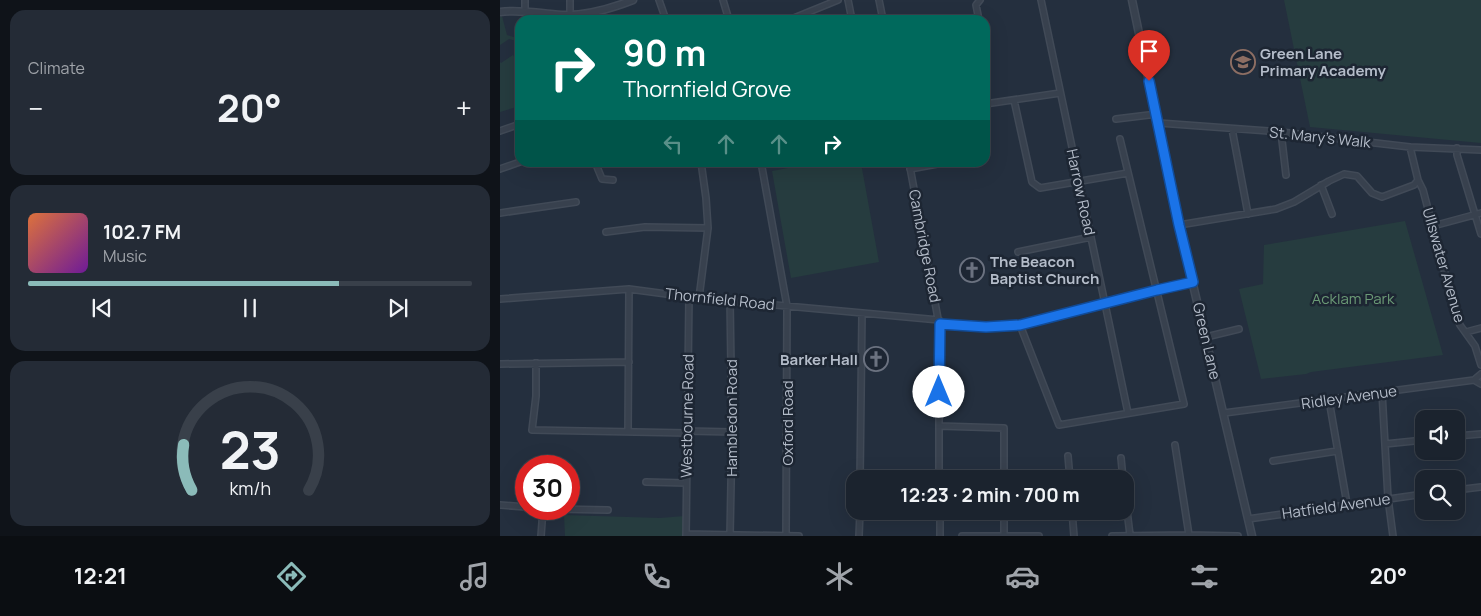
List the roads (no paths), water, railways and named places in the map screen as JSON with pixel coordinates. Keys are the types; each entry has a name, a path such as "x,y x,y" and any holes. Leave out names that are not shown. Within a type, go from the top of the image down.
{"street":[{"path":"525,0 525,11"},
{"path":"570,0 570,15"},
{"path":"610,0 610,8"},
{"path":"500,12 525,11 570,15 588,14 633,0"},
{"path":"659,0 664,15"},
{"path":"723,0 728,15"},
{"path":"802,15 838,0"},
{"path":"848,0 851,15"},
{"path":"879,0 882,15"},
{"path":"978,15 976,5 980,0"},
{"name":"Harrow Road","path":"1041,0 1128,413"},
{"name":"Green Lane","path":"1132,0 1179,225 1252,536"},
{"path":"990,103 1060,93"},
{"path":"1014,100 1032,182 1040,188 1128,173"},
{"path":"1116,119 1157,114"},
{"name":"St. Mary's Walk","path":"1159,123 1281,132 1410,147 1481,149"},
{"path":"500,131 515,126"},
{"path":"1232,128 1248,214"},
{"path":"1281,132 1286,175"},
{"path":"1020,325 1060,425 1184,404 1120,139"},
{"name":"Ullswater Avenue","path":"1410,147 1456,315 1460,325 1476,346 1481,365"},
{"path":"1457,148 1457,155 1478,214 1481,234"},
{"path":"500,169 515,164"},
{"path":"596,167 600,182 613,180"},
{"path":"699,298 708,228 702,167"},
{"name":"Oxford Road","path":"762,167 787,306 786,536"},
{"path":"910,169 921,167"},
{"name":"Cambridge Road","path":"910,169 939,322 940,470"},
{"path":"1179,225 1276,209 1294,202 1321,185 1344,174 1357,176 1372,193 1382,196 1414,185 1418,180"},
{"path":"1321,185 1332,214"},
{"path":"500,214 576,202"},
{"path":"1433,226 1478,214"},
{"path":"606,232 645,227 708,228"},
{"path":"1018,252 1091,237"},
{"name":"Thornfield Road","path":"500,299 630,289 689,297 986,327 1020,325 1193,282"},
{"path":"628,432 630,289"},
{"name":"Westbourne Road","path":"686,535 689,297"},
{"name":"Hambledon Road","path":"730,300 732,432 730,535"},
{"path":"860,470 862,314"},
{"path":"1466,332 1481,328"},
{"path":"1206,337 1239,329"},
{"path":"500,364 628,362"},
{"path":"536,363 536,396 532,430 732,432"},
{"path":"1481,374 1474,380 1481,384"},
{"name":"Ridley Avenue","path":"1224,413 1474,380"},
{"path":"1382,392 1388,498 1393,536"},
{"path":"1329,400 1347,504"},
{"path":"939,426 1004,428 1004,470"},
{"path":"1465,435 1481,434"},
{"path":"1385,444 1415,441"},
{"path":"1174,445 1189,535"},
{"path":"1273,461 1337,452"},
{"path":"1068,456 1069,470"},
{"path":"1121,458 1122,470"},
{"path":"646,482 686,483"},
{"path":"1465,489 1481,487"},
{"name":"Hatfield Avenue","path":"1248,519 1415,495"},
{"path":"500,505 515,506"},
{"path":"580,509 608,510"},
{"path":"540,536 542,520"},
{"path":"859,536 860,520"},
{"path":"940,520 940,536"},
{"path":"1004,520 1004,536"},
{"path":"1073,520 1074,536"},
{"path":"1128,520 1130,535"},
{"path":"686,535 799,536"},
{"path":"962,536 1039,536"},
{"path":"1112,536 1238,536"}],"place":[{"name":"Green Lane Primary Academy","path":"1243,62"},
{"name":"The Beacon Baptist Church","path":"972,270"},
{"name":"Barker Hall","path":"876,359"}],"park label":[{"name":"Acklam Park","path":"1353,298"}]}
